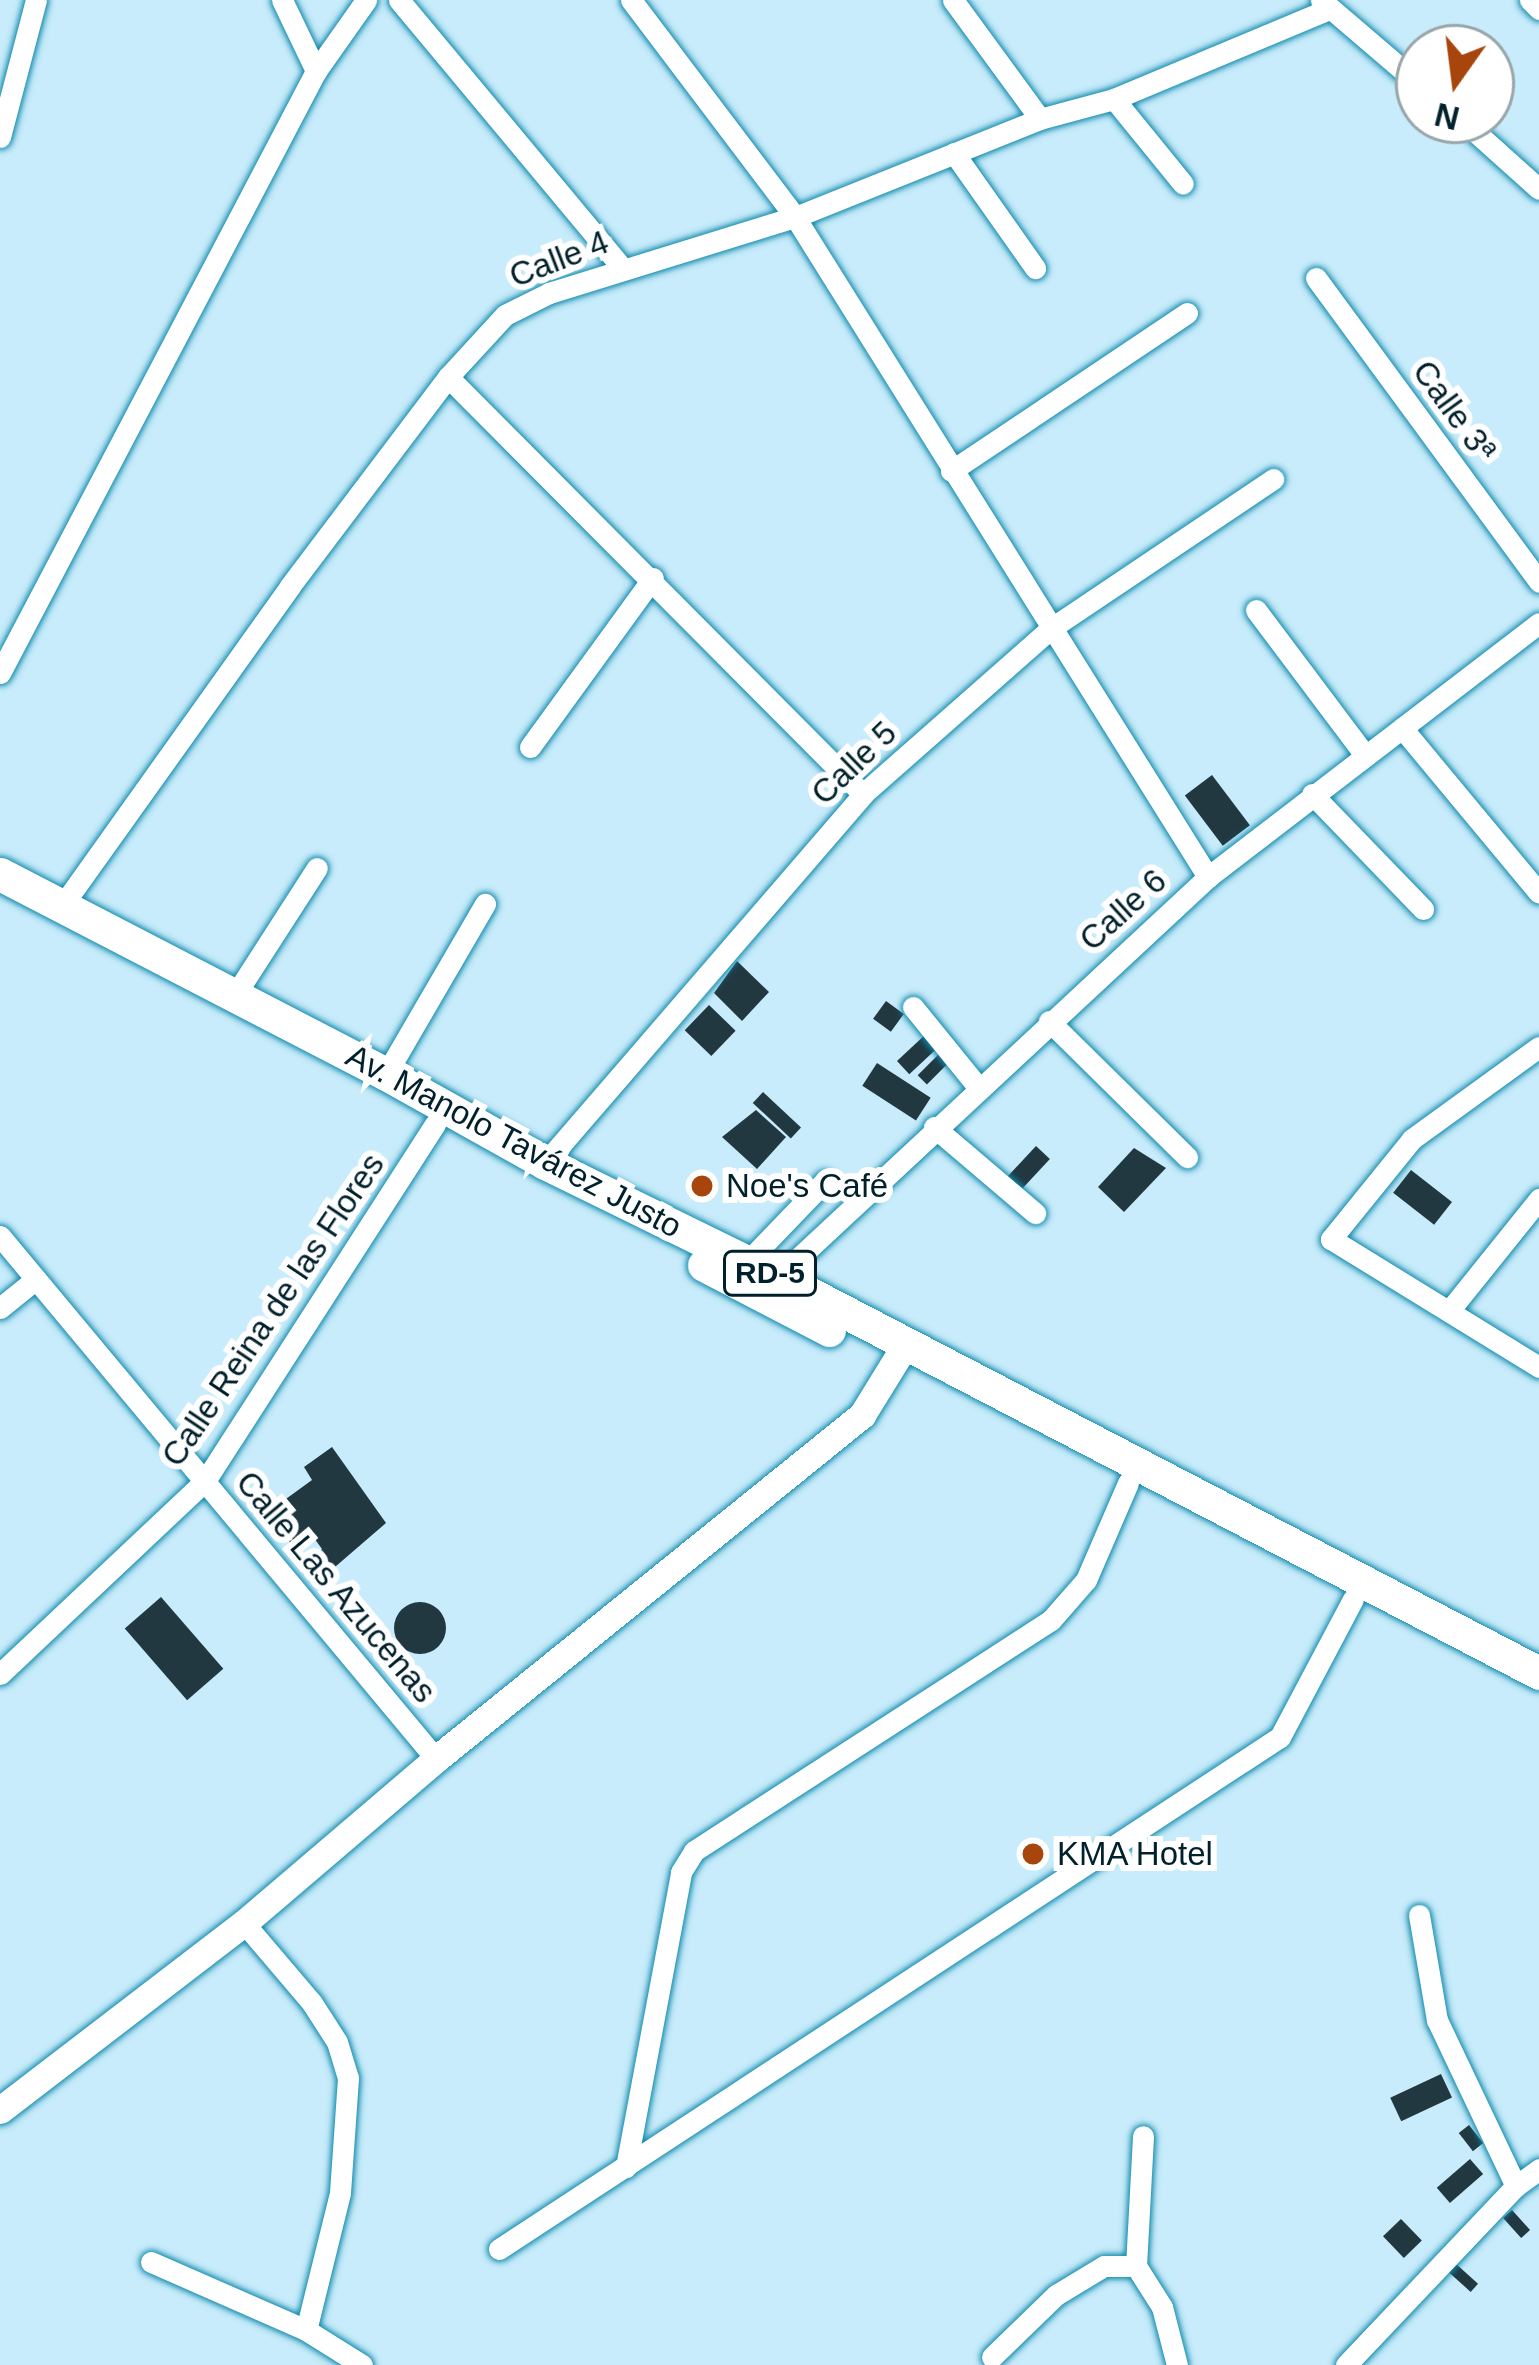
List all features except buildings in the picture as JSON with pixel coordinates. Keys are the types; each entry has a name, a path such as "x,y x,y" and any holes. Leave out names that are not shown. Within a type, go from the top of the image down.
{"main road":[{"name":"Av. Manolo Tavárez Justo","path":"0,874 386,1074 545,1163 778,1277 899,1356 1128,1483 1539,1695"},
{"name":"Av. Manolo Tavárez Justo","path":"0,899 435,1124 1539,1673"}],"street":[{"path":"0,137 36,0"},
{"path":"282,0 316,71"},
{"path":"0,673 316,71 365,0"},
{"path":"399,0 622,268"},
{"path":"631,0 795,217 1208,877"},
{"path":"953,0 1040,119"},
{"path":"1530,0 1539,9"},
{"path":"1325,4 1395,64"},
{"name":"Calle 4","path":"62,906 290,586 448,377 505,316 549,292 795,217 1040,119 1114,99 1325,4"},
{"path":"1114,99 1183,184"},
{"path":"1489,144 1539,189"},
{"path":"954,153 1035,268"},
{"name":"Calle 3ª","path":"1316,278 1539,582"},
{"path":"951,471 1187,313"},
{"path":"448,377 863,794"},
{"name":"Calle 5","path":"545,1163 863,794 1050,629 1273,479"},
{"path":"530,747 652,578"},
{"path":"1256,610 1366,755"},
{"name":"Calle 6","path":"778,1277 1208,877 1539,623"},
{"path":"1402,728 1539,893"},
{"path":"1312,794 1423,909"},
{"path":"235,995 317,868"},
{"path":"386,1074 485,904"},
{"path":"913,1007 978,1087"},
{"path":"1049,1022 1187,1156"},
{"path":"1539,1047 1412,1139 1331,1239 1539,1367"},
{"name":"Calle Reina de las Flores","path":"0,1674 205,1481 435,1124"},
{"path":"934,1127 1035,1213"},
{"path":"747,1262 825,1181"},
{"path":"1449,1311 1539,1199"},
{"name":"Calle Las Azucenas","path":"0,1236 436,1759"},
{"path":"0,1308 36,1279"},
{"path":"0,2110 244,1923 436,1759 862,1415 899,1356"},
{"path":"626,2167 681,1871 694,1851 1051,1620 1086,1580 1128,1483"},
{"path":"499,2249 1280,1737 1353,1598"},
{"path":"1419,1915 1437,2020 1516,2186"},
{"path":"244,1923 312,2003 337,2042 348,2078 340,2193 306,2330"},
{"path":"1143,2136 1136,2266 1162,2307 1177,2365"},
{"path":"1346,2365 1516,2186 1539,2169"},
{"path":"151,2263 306,2330 362,2365"},
{"path":"992,2357 1057,2295 1103,2266 1136,2266"}],"place":[{"name":"Noe's Café","path":"702,1186"},
{"name":"KMA Hotel","path":"1033,1854"}]}
